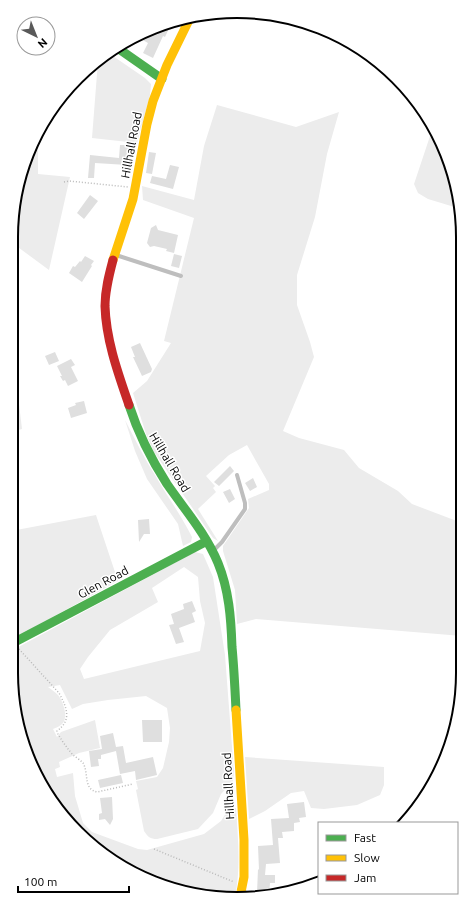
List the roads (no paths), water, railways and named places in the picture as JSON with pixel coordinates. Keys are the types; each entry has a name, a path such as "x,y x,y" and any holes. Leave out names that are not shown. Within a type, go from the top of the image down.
{"main road":[{"name":"Hillhall Road","path":"188,23 162,79 150,110 135,188 127,222 115,255 107,285 105,304 107,332 132,418 150,456 207,541 224,579 229,606 243,833 244,864 241,892"},
{"path":"122,51 162,79"},
{"name":"Glen Road","path":"18,640 207,541"}],"lane":[{"path":"115,255 180,276"},
{"path":"212,551 222,542 245,509 245,503 237,474"}]}
